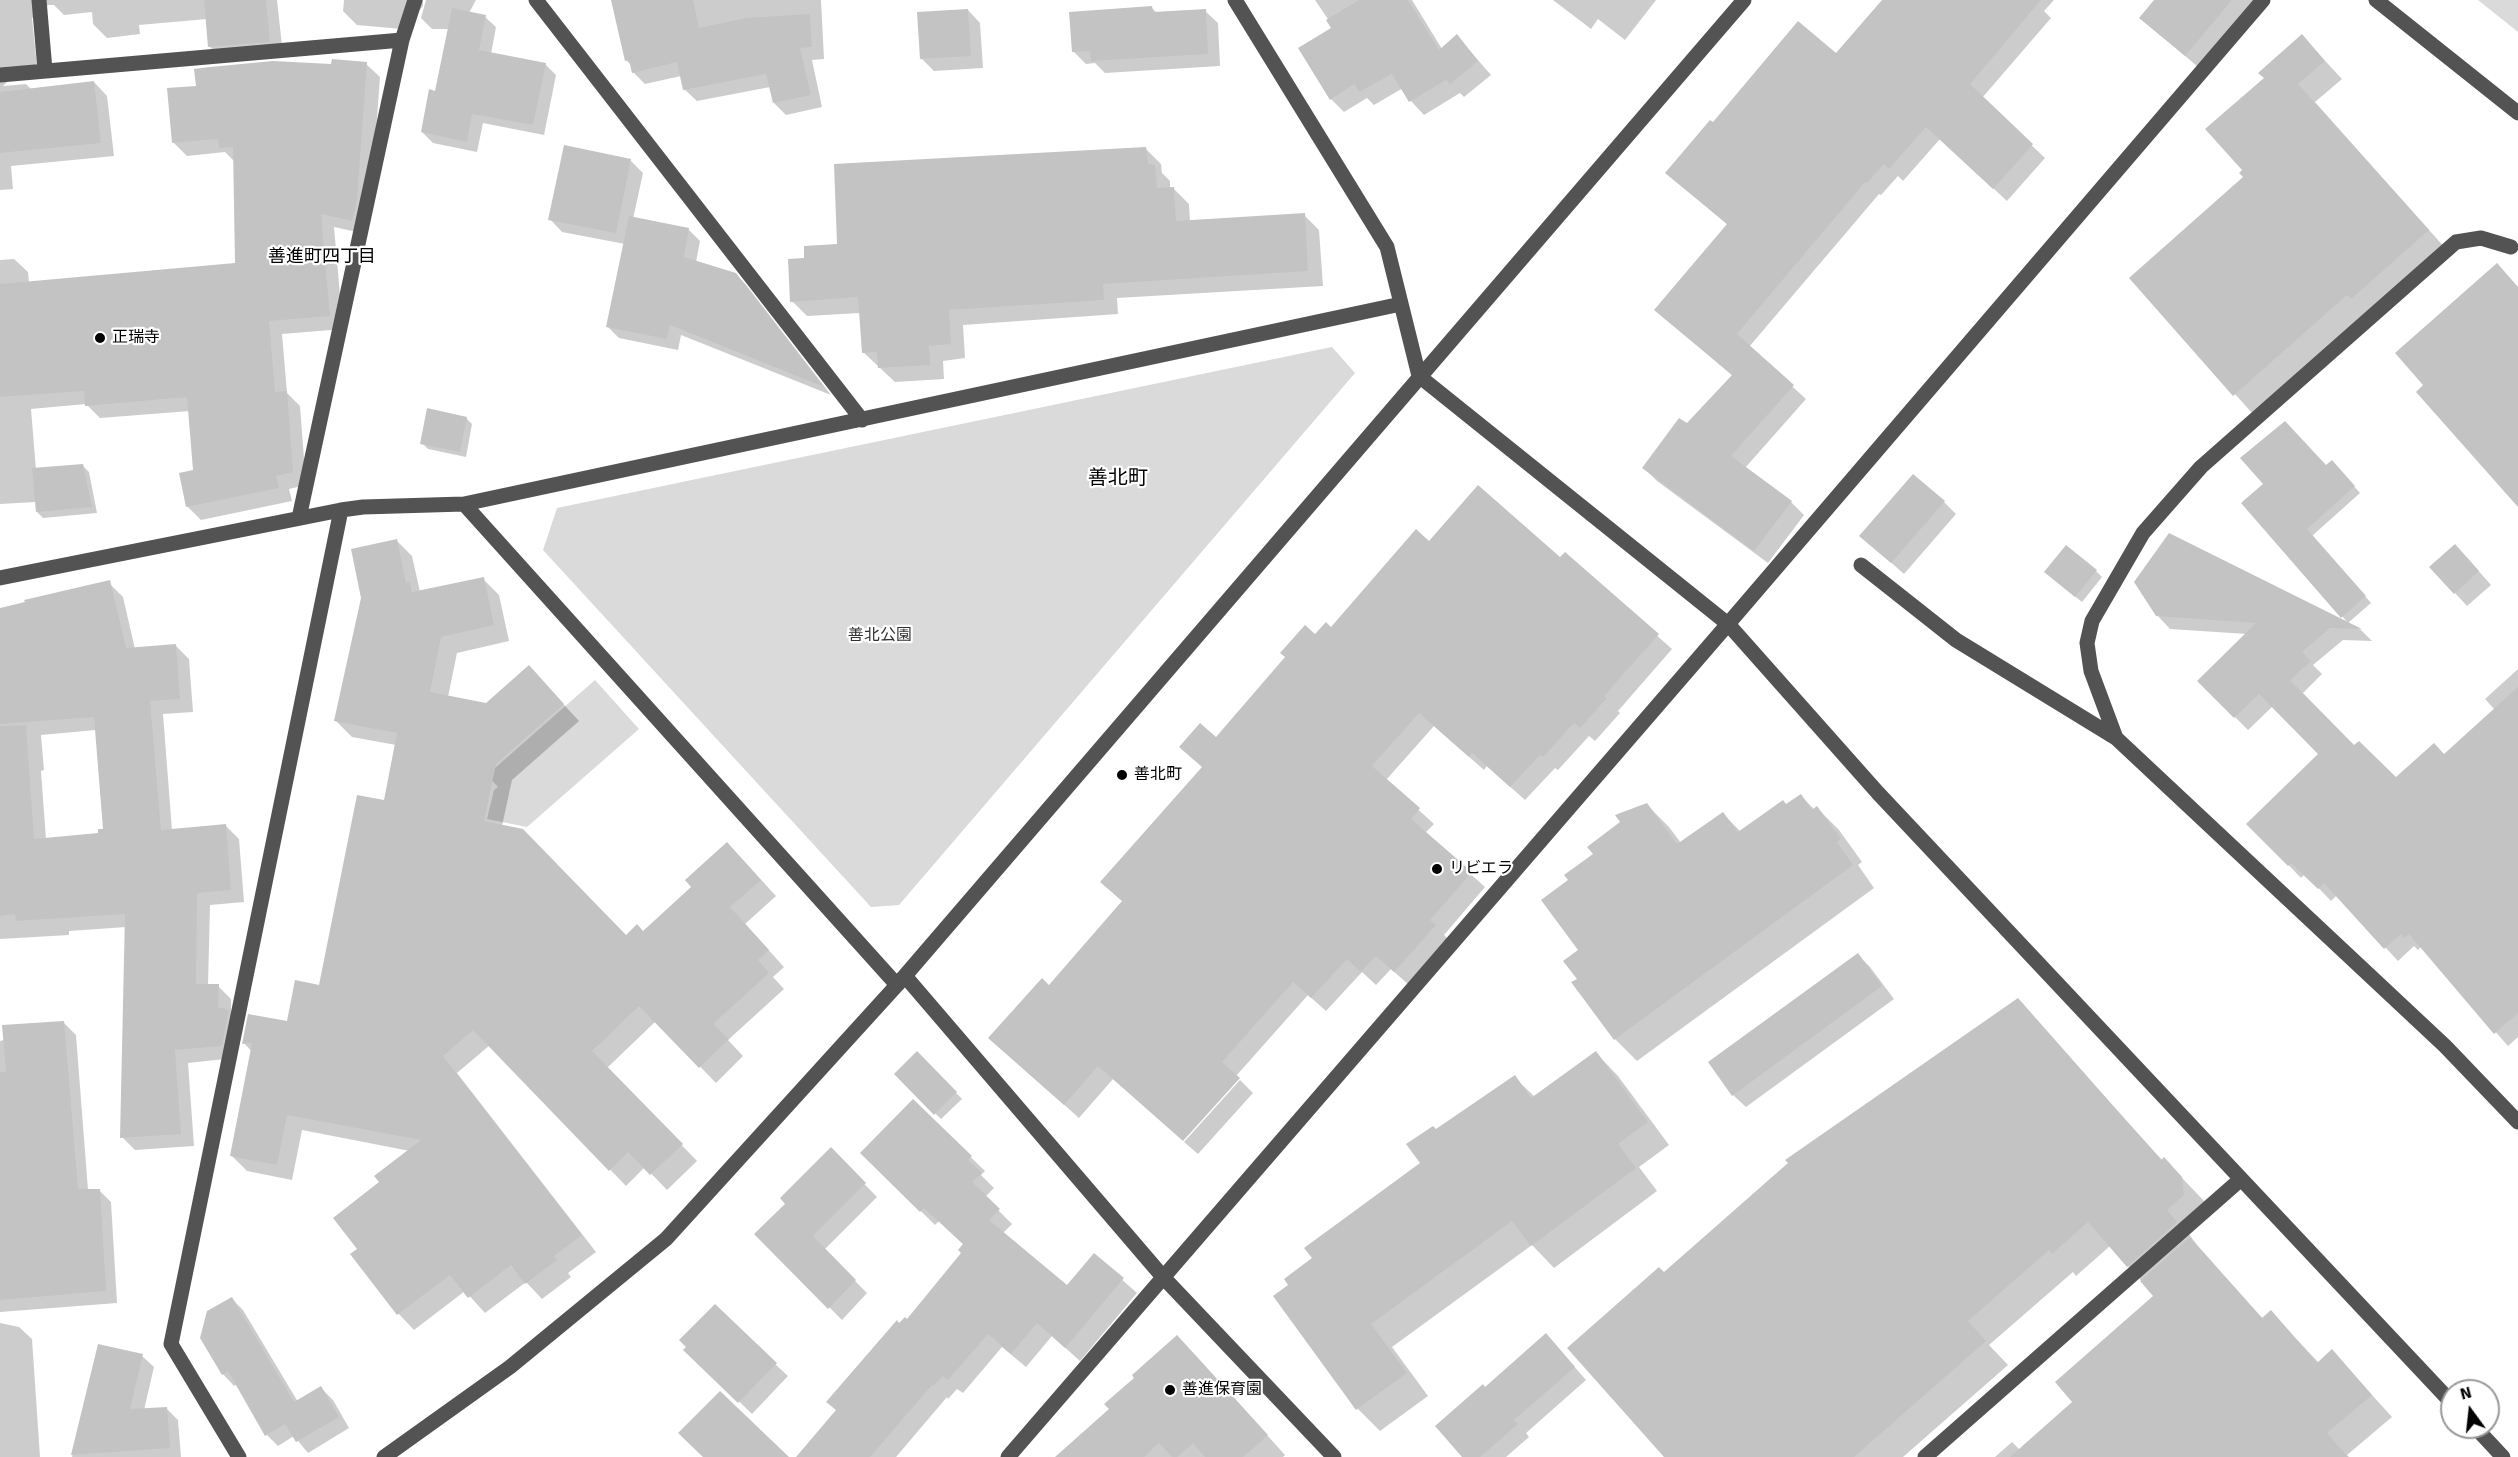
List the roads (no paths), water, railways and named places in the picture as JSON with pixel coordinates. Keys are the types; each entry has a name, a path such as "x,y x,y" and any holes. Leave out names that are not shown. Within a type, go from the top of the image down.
{"street":[{"path":"39,0 45,70"},
{"path":"299,518 402,40 415,0"},
{"path":"536,0 862,420"},
{"path":"1235,0 1387,247 1419,376 1728,624 1878,793 2440,1390"},
{"path":"384,1457 510,1366 666,1239 901,980 1744,0"},
{"path":"1008,1457 1728,624 2263,0"},
{"path":"2376,0 2518,113"},
{"path":"0,75 402,40"},
{"path":"2116,738 2091,671 2087,643 2092,621 2143,533 2201,467 2456,242 2481,238 2511,247"},
{"path":"0,578 341,510 465,504 1401,304"},
{"path":"465,504 901,980 1163,1277 1334,1457"},
{"path":"239,1457 171,1344 341,510"},
{"path":"1861,565 1956,640 2116,738 2445,1046 2518,1122"},
{"path":"1925,1457 2241,1179"},
{"path":"2487,1439 2504,1457"}],"place":[{"name":"正瑞寺","path":"100,338"},
{"name":"善北町","path":"1122,775"},
{"name":"リビエラ","path":"1437,869"},
{"name":"善進保育園","path":"1170,1390"}],"district":[{"name":"善進町四丁目","path":"322,257"},
{"name":"善北町","path":"1118,479"}],"park label":[{"name":"善北公園","path":"880,636"}]}
